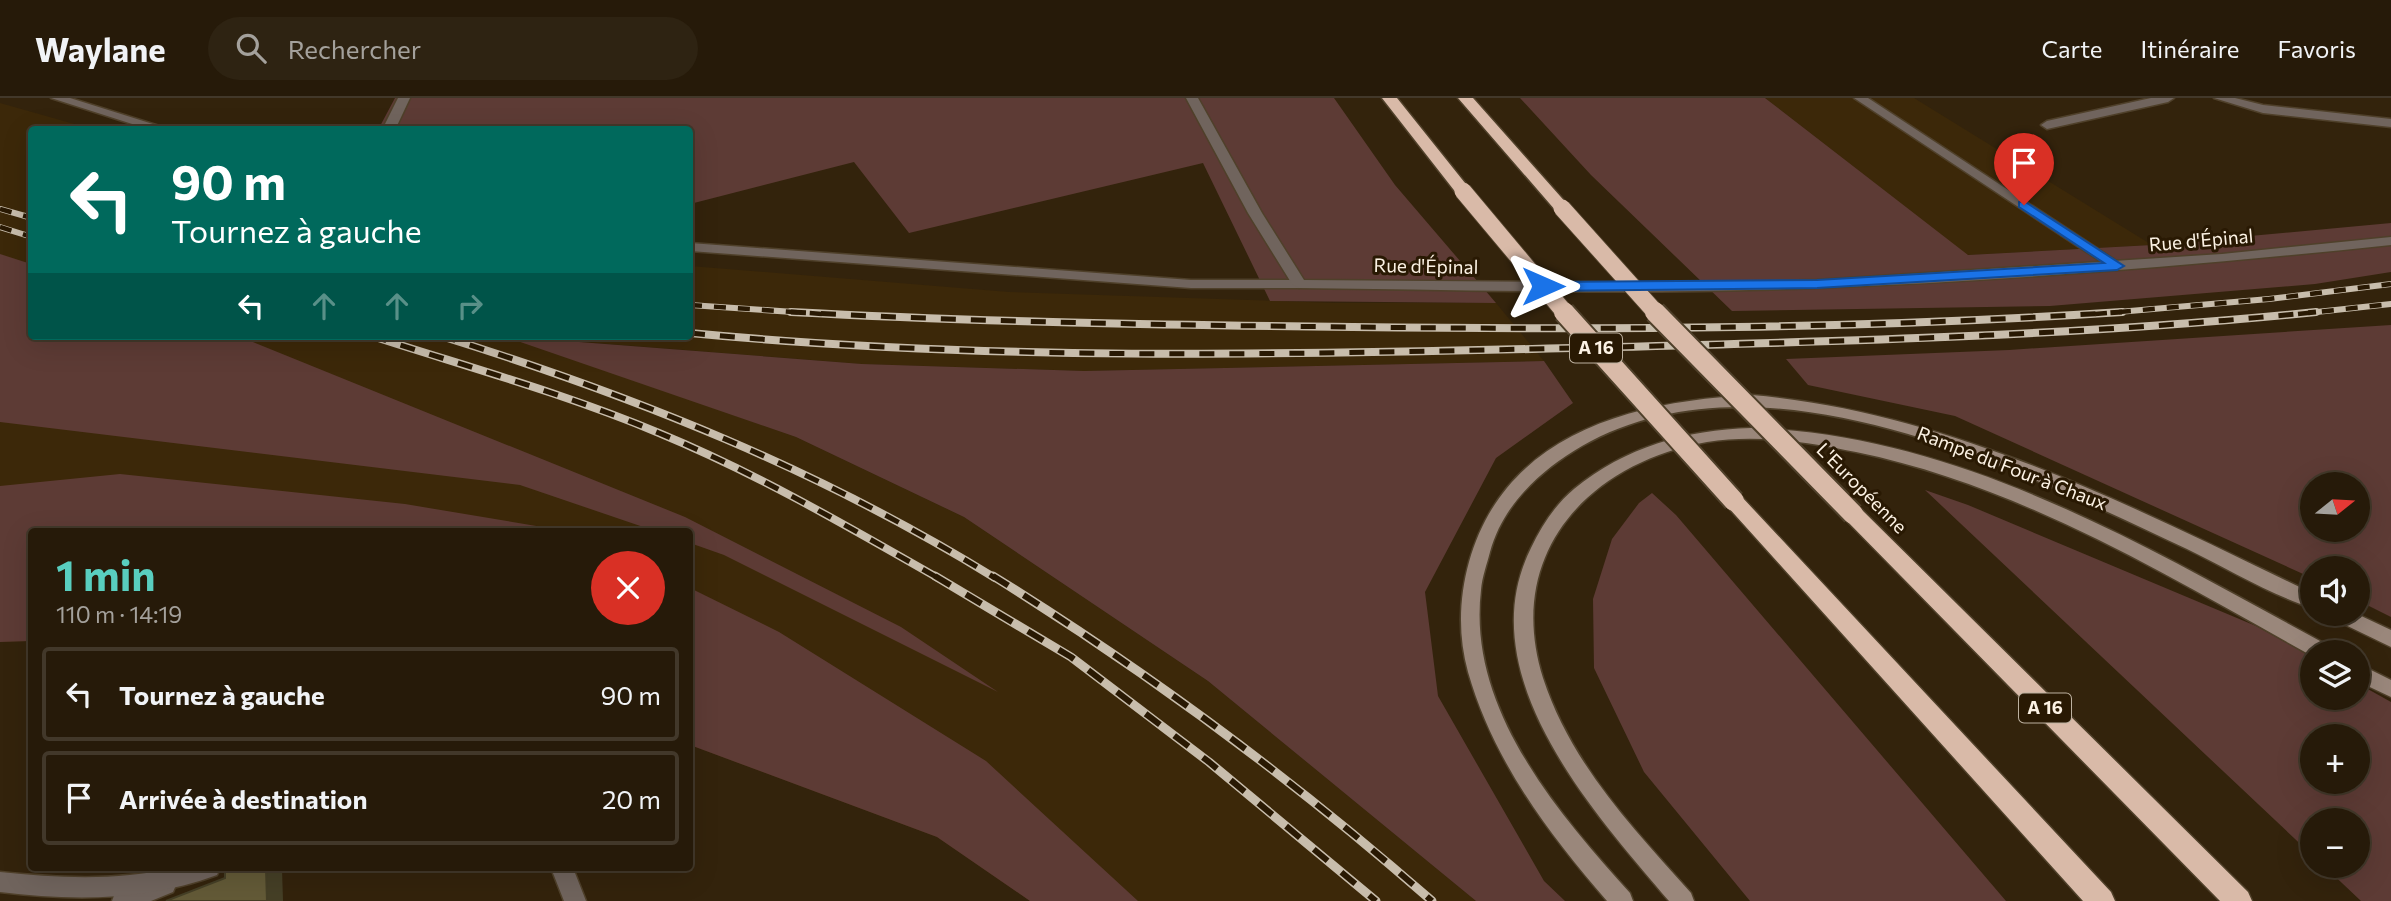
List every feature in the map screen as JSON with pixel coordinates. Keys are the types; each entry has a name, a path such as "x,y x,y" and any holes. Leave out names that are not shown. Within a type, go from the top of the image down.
{"highway":[{"name":"A 16","path":"1389,98 1576,326 2101,901"},
{"name":"L'Européenne","path":"1465,98 1660,317 2238,901"}],"main road":[{"name":"Rampe du Four à Chaux","path":"1622,901 1563,833 1539,801 1511,754 1490,710 1477,669 1471,636 1470,601 1474,568 1483,538 1496,513 1514,488 1533,470 1575,441 1598,429 1667,408 1738,400 1803,405 1876,420 1969,448 2038,476 2122,511 2300,595"},
{"name":"Rampe du Four à Chaux","path":"1683,901 1595,795 1562,745 1545,710 1525,640 1528,581 1537,551 1549,527 1565,506 1588,485 1611,468 1646,453 1709,436 1766,434 1840,443 1917,461 1991,485 2084,526 2300,640"},
{"path":"2364,626 2391,639"},
{"path":"2370,678 2391,689"}],"street":[{"path":"57,98 152,126"},
{"path":"390,126 404,98"},
{"path":"1192,98 1255,213 1299,284"},
{"path":"1860,98 2117,266"},
{"path":"2047,125 2168,98"},
{"path":"2220,98 2263,109 2391,123"},
{"path":"2297,98 2312,115"},
{"name":"Rue d'Épinal","path":"693,247 1191,284 1769,286 2117,266 2391,241"},
{"path":"563,871 575,901"},
{"path":"0,882 74,888 121,887 200,872"},
{"path":"123,901 200,872"}],"shaded area":[{"path":"395,98 1334,98 1395,185 1496,303 1270,301 1203,163 909,233 854,162 693,203 693,126 380,126"},
{"path":"1520,98 1765,98 1968,255 2152,245 2391,223 2391,272 2315,284 2050,306 1732,311 1591,175"},
{"path":"1765,98 1914,98 2152,245 1967,255"},
{"path":"0,103 81,126 28,126 28,340 518,340 796,437 964,517 1208,681 1476,901 1030,901 937,837 693,746 693,528 28,528 28,641 0,642"},
{"path":"0,254 28,263 28,340 248,340 685,517 901,627 998,692 724,555 693,544 693,528 646,528 520,485 0,422"},
{"path":"693,266 1009,292 1335,303 1496,303 1544,361 1084,371 862,364 558,340 693,340"},
{"path":"2391,325 2391,617 2370,606 2370,556 2300,556 2300,573 1955,416 1808,385 1786,359 2009,350"},
{"path":"515,340 554,340 862,364 1084,371 1544,361 1573,403 1496,458 1425,592 1438,696 1544,881 1565,901 1476,901 1208,681 964,517 796,437"},
{"path":"120,474 405,504 548,528 28,528 28,641 0,642 0,486"},
{"path":"1925,490 1968,505 2256,626 2300,650 2300,710 2370,710 2370,690 2391,702 2391,901 2361,901 2337,878 2370,878 2370,808 2300,808 2300,844"},
{"path":"1652,493 1676,515 2006,901 1750,901 1644,772 1594,668 1593,599 1612,539 1639,503"},
{"path":"693,589 779,632 986,761 1138,901 1030,901 937,837 693,746"}],"building":[{"path":"225,871 266,871 267,901 166,901 225,878"}],"railway":[{"path":"0,209 28,217"},
{"path":"0,227 28,236"},
{"path":"2108,313 2269,299 2391,284"},
{"path":"2298,314 2391,304"},
{"path":"693,305 798,312"},
{"path":"791,312 798,312"},
{"path":"798,312 1072,322 1545,328 1833,325 2108,313"},
{"path":"798,312 823,314"},
{"path":"2108,313 2122,312"},
{"path":"693,333 800,342 1021,352 1352,353 1944,337 2130,327 2316,312"},
{"path":"2095,314 2108,313"},
{"path":"385,340 553,393 659,433 766,483 938,578"},
{"path":"454,340 585,384 726,439 863,503 995,578"},
{"path":"935,576 1071,657 1209,762 1376,901"},
{"path":"993,576 1164,689 1274,771 1432,901"}],"route":[{"path":"1543,286 1701,287 1817,284 2117,266 2024,205"}]}
